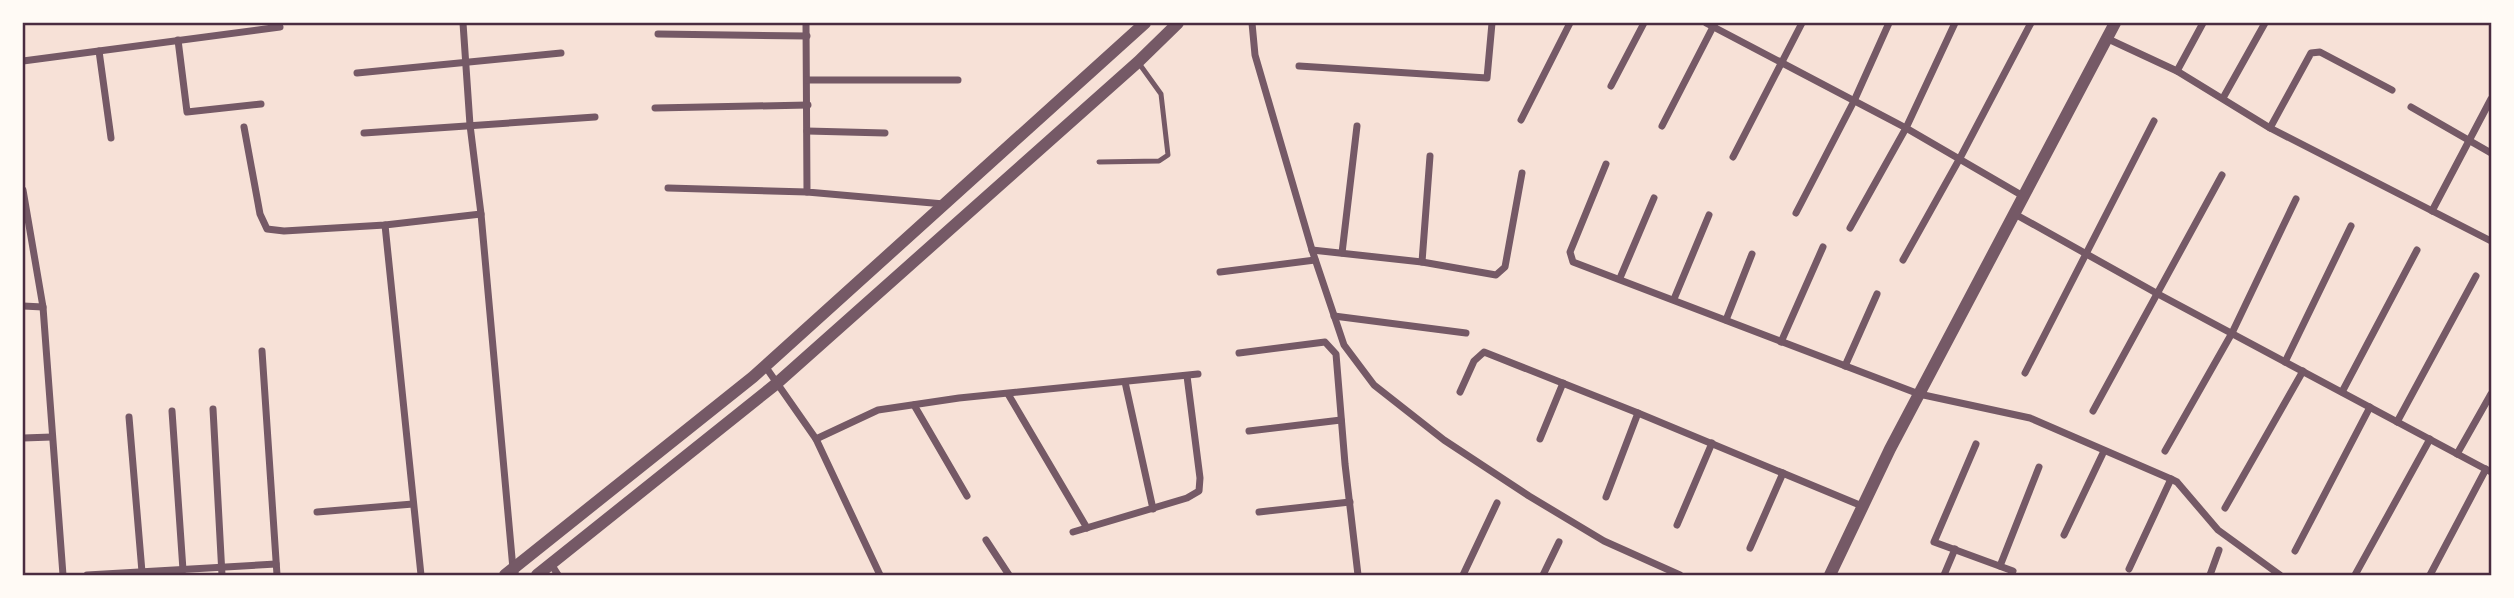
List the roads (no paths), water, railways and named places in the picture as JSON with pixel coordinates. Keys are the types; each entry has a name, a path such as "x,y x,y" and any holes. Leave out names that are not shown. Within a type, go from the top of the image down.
{"street":[{"path":"463,23 511,573"},
{"path":"806,23 807,192"},
{"path":"511,573 765,366 1145,23"},
{"path":"537,575 555,570 776,384 1138,62 1178,23"},
{"path":"1252,23 1255,55 1315,260 1344,345 1374,385 1444,440 1529,496 1604,541 1680,575"},
{"path":"1299,66 1487,78 1492,23"},
{"path":"1521,120 1570,23"},
{"path":"1611,86 1644,23"},
{"path":"1733,156 1802,23"},
{"path":"1796,213 1854,101 1889,23"},
{"path":"1850,228 1906,128 1955,23"},
{"path":"1903,260 2031,23"},
{"path":"1830,575 1919,394 2115,23"},
{"path":"2177,71 2203,23"},
{"path":"2223,98 2265,23"},
{"path":"1662,126 1712,24 1781,64 1906,128 2023,196"},
{"path":"23,61 280,27"},
{"path":"657,34 807,36"},
{"path":"2106,38 2177,71 2270,128 2491,241"},
{"path":"178,40 187,112 261,104"},
{"path":"99,51 111,138"},
{"path":"2270,128 2311,53 2320,52 2392,90"},
{"path":"357,73 561,53"},
{"path":"807,80 958,79"},
{"path":"2432,211 2491,99"},
{"path":"655,108 808,105"},
{"path":"2411,107 2491,153"},
{"path":"364,133 595,117"},
{"path":"2025,373 2154,121"},
{"path":"1342,253 1357,126"},
{"path":"244,127 260,214 267,229 385,225 481,214"},
{"path":"807,131 885,133"},
{"path":"1422,262 1430,156"},
{"path":"1606,164 1569,256 1573,262 1919,394 2030,418 2171,479 2177,482 2218,530 2280,575"},
{"path":"1312,250 1422,262 1496,275 1505,267 1522,173"},
{"path":"2093,411 2222,175"},
{"path":"668,188 807,192 944,204"},
{"path":"23,190 43,307 63,575"},
{"path":"1620,278 1654,198"},
{"path":"2165,451 2232,334 2296,200"},
{"path":"2013,213 2158,294 2488,470 2430,575"},
{"path":"1674,299 1709,215"},
{"path":"385,225 421,575"},
{"path":"2285,362 2351,226"},
{"path":"1781,342 1823,247"},
{"path":"2342,392 2417,250"},
{"path":"1726,320 1752,254"},
{"path":"1220,272 1315,260"},
{"path":"2397,422 2476,276"},
{"path":"1845,366 1877,294"},
{"path":"23,306 43,307"},
{"path":"1334,316 1466,333"},
{"path":"1239,353 1325,342 1336,355 1358,575"},
{"path":"262,351 277,575"},
{"path":"1460,392 1474,361 1484,352 1863,506"},
{"path":"765,366 816,439 880,575"},
{"path":"2225,508 2303,371"},
{"path":"816,439 878,410 1198,374"},
{"path":"1073,532 1194,496 1200,485 1188,376"},
{"path":"1125,382 1153,509"},
{"path":"1540,439 1563,383"},
{"path":"1008,394 1087,528"},
{"path":"2457,454 2491,394"},
{"path":"914,405 967,496"},
{"path":"2295,551 2370,407"},
{"path":"213,409 222,571"},
{"path":"172,411 183,570"},
{"path":"1606,497 1638,413"},
{"path":"129,417 142,572"},
{"path":"1249,431 1342,420"},
{"path":"23,438 52,437"},
{"path":"2356,575 2430,439"},
{"path":"1677,525 1712,443"},
{"path":"1976,444 1934,542 2013,571 2011,575"},
{"path":"2064,535 2104,451"},
{"path":"2000,566 2039,467"},
{"path":"1750,548 1783,473"},
{"path":"2129,569 2171,479"},
{"path":"1259,512 1350,502"},
{"path":"1463,575 1497,503"},
{"path":"317,512 413,505"},
{"path":"986,540 1009,575"},
{"path":"1544,575 1559,542"},
{"path":"1944,575 1955,549"},
{"path":"2210,575 2219,550"},
{"path":"87,575 183,570 222,571 276,564"}],"lane":[{"path":"1099,162 1159,161 1168,155 1161,94 1138,62"}]}
